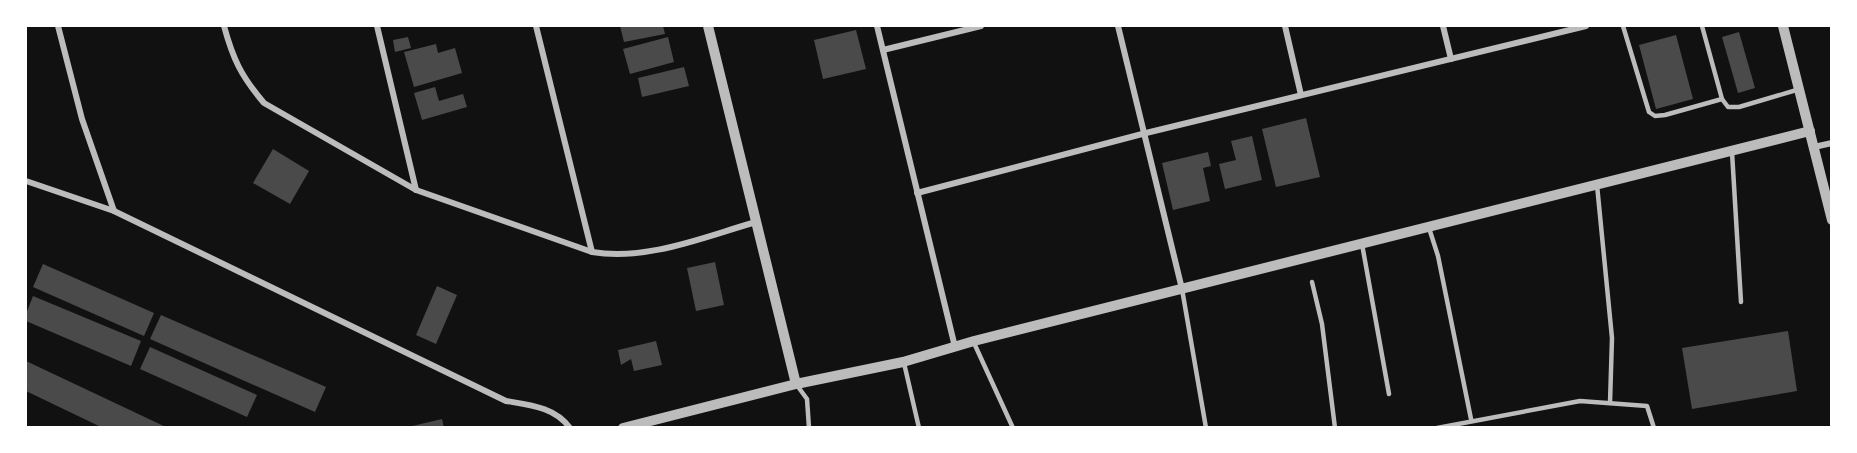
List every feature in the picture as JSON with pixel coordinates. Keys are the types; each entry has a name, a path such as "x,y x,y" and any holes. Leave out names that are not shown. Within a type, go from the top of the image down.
{"street":[{"path":"57,26 82,119 114,210"},
{"path":"225,26 233,60 247,83 264,103 416,190 592,252 615,256 649,253 756,222"},
{"path":"377,26 416,190"},
{"path":"536,26 592,252"},
{"path":"708,26 796,384"},
{"path":"877,26 955,347"},
{"path":"883,50 981,26"},
{"path":"1118,26 1146,133 1182,290"},
{"path":"1285,26 1301,95"},
{"path":"1443,26 1451,59"},
{"path":"917,193 1146,133 1586,26"},
{"path":"1783,26 1832,220"},
{"path":"623,428 796,384 903,362 974,341 1810,131"},
{"path":"1814,147 1832,143"},
{"path":"26,181 114,210 506,401 558,414 570,428"}],"lane":[{"path":"1623,26 1648,112 1655,116 1722,99"},
{"path":"1702,26 1722,99 1728,107 1739,108 1800,89"},
{"path":"1732,151 1741,302"},
{"path":"1597,185 1612,338 1610,403"},
{"path":"1429,228 1438,256 1471,419"},
{"path":"1362,244 1389,394"},
{"path":"1312,282 1325,345 1335,428"},
{"path":"1182,290 1206,428"},
{"path":"974,341 1013,428"},
{"path":"903,362 919,428"},
{"path":"796,384 807,399 809,428"},
{"path":"1437,428 1471,419 1580,401 1647,406 1654,428"}],"building":[{"path":"620,26 663,26 665,34 624,42"},
{"path":"856,30 866,69 823,79 814,40"},
{"path":"1739,32 1755,88 1738,93 1722,37"},
{"path":"1676,35 1693,99 1656,109 1639,45"},
{"path":"408,37 411,48 395,52 393,40"},
{"path":"668,37 674,62 630,74 623,49"},
{"path":"436,44 438,53 455,48 462,73 414,87 404,52"},
{"path":"684,67 689,86 642,97 638,78"},
{"path":"435,87 439,101 463,94 467,107 422,120 414,93"},
{"path":"1306,118 1320,177 1276,187 1262,129"},
{"path":"1252,136 1262,180 1225,189 1219,164 1236,160 1231,141"},
{"path":"273,149 309,171 290,204 253,183"},
{"path":"1208,152 1211,166 1203,168 1210,201 1173,210 1162,163"},
{"path":"715,262 724,305 696,311 687,268"},
{"path":"43,264 154,313 144,336 33,287"},
{"path":"437,286 457,295 436,344 416,335"},
{"path":"33,296 141,341 131,366 26,321 26,314"},
{"path":"161,315 326,387 315,412 150,339"},
{"path":"1788,331 1797,391 1692,409 1682,348"},
{"path":"656,341 662,365 634,371 631,359 621,365 618,350"},
{"path":"150,347 257,395 247,417 140,369"},
{"path":"26,361 168,428 103,428 26,391"},
{"path":"442,419 444,428 408,428 408,427"}]}
